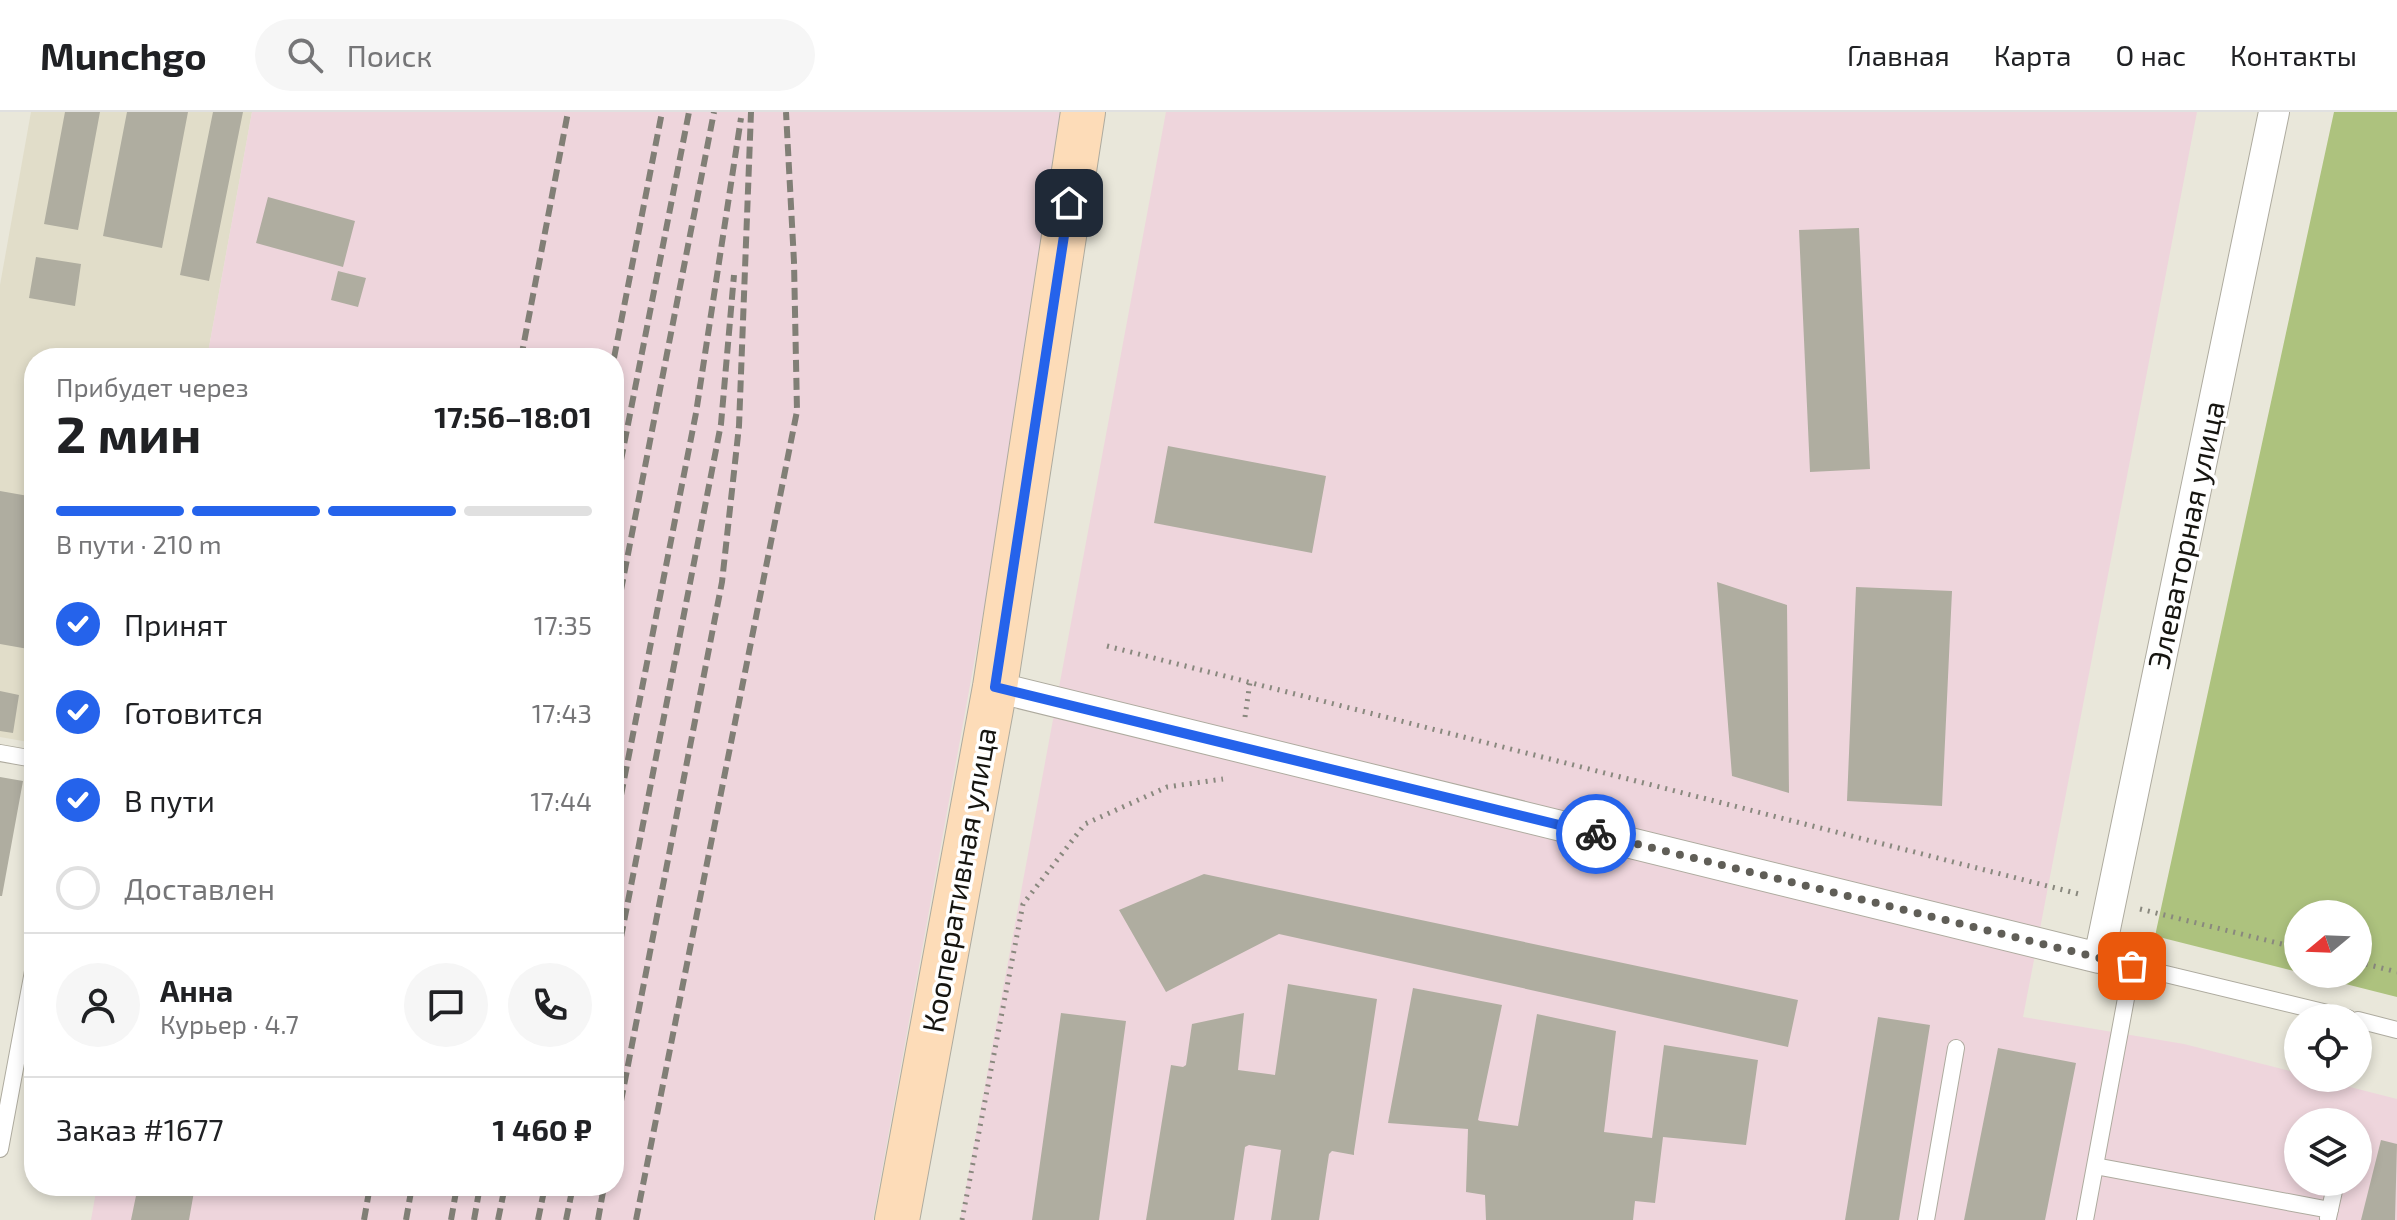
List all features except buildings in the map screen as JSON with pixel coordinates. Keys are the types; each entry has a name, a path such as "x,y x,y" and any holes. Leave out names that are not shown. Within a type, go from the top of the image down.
{"main road":[{"name":"Кооперативная улица","path":"897,1220 995,687 1083,112"}],"street":[{"name":"Элеваторная улица","path":"2099,958 2274,112"},
{"path":"995,687 2099,958"}],"lane":[{"path":"0,753 24,757"},
{"path":"2099,958 2290,1004"},
{"path":"2085,1220 2132,966"},
{"path":"0,1149 24,1020"},
{"path":"2372,1024 2397,1030"},
{"path":"1926,1220 1956,1048"},
{"path":"2095,1166 2329,1215"}],"path":[{"path":"1107,646 2284,945"},
{"path":"962,1220 1023,904 1085,824 1167,787 1235,777 1250,682"},
{"path":"2372,966 2397,972"}],"shaded area":[{"path":"31,112 252,112 209,348 24,348 24,741 0,737 0,285"},
{"path":"252,112 1074,112 873,1220 91,1220 95,1196 624,1196 624,348 209,348"},
{"path":"1166,112 2197,112 2023,1017 2184,1044 2284,1069 2284,1092 2370,1092 2397,1099 2397,1220 960,1220"}],"green space":[{"path":"2334,112 2397,112 2397,997 2361,988 2372,988 2372,900 2284,900 2284,968 2155,936"}],"railway":[{"path":"523,348 568,112"},
{"path":"616,348 662,112"},
{"path":"624,445 689,112"},
{"path":"624,575 714,112"},
{"path":"624,1086 722,582 739,426 751,112"},
{"path":"636,1220 797,411 794,262 786,112"},
{"path":"624,780 696,413 741,118"},
{"path":"624,922 721,424 734,275"},
{"path":"364,1220 368,1196"},
{"path":"406,1220 410,1196"},
{"path":"451,1220 455,1196"},
{"path":"474,1220 478,1196"},
{"path":"498,1220 503,1196"},
{"path":"538,1220 543,1196"},
{"path":"566,1220 571,1196"},
{"path":"598,1220 602,1196"}],"way so far":[{"path":"1596,834 2132,966"}],"route":[{"path":"1069,203 995,687 1596,834"}]}
